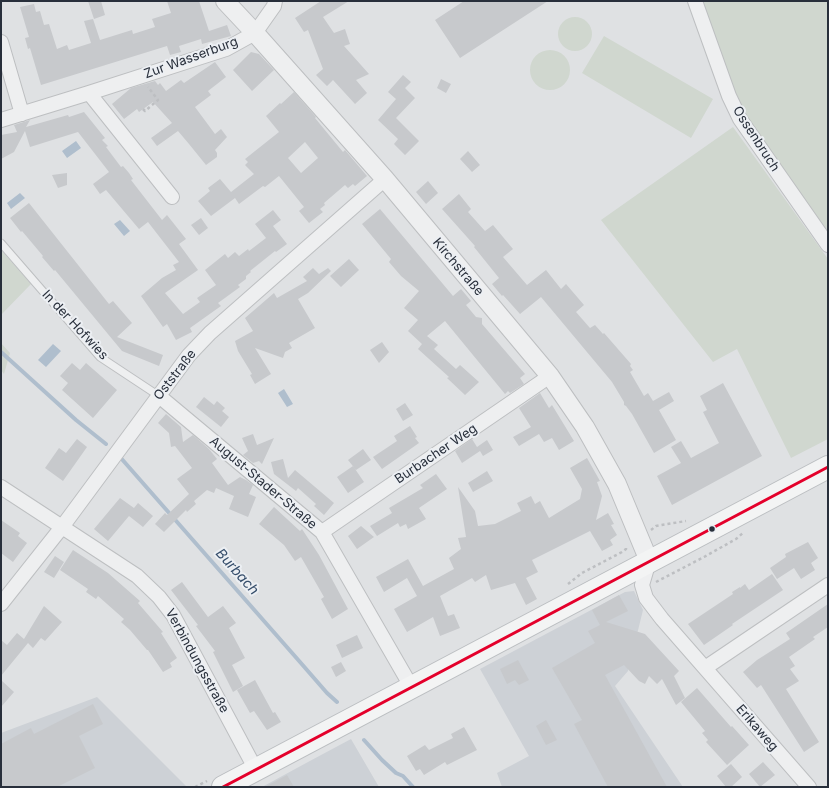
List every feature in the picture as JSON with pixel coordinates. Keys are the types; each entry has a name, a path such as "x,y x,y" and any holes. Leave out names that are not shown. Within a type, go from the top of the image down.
{"main road":[{"path":"223,787 828,467"}],"street":[{"name":"Kirchstraße","path":"225,1 385,180 550,376 585,427 617,484 649,561"},
{"name":"Zur Wasserburg","path":"1,120 226,49 255,33 274,6 275,1"},
{"name":"Ossenbruch","path":"695,1 729,96 740,119 828,245"},
{"path":"1,42 22,114"},
{"path":"89,93 172,198"},
{"name":"Oststraße","path":"1,604 62,527 189,355 210,333 385,180"},
{"name":"Burbacher Weg","path":"322,532 550,376"},
{"name":"August-Stader-Straße","path":"159,396 322,532 412,688"},
{"name":"Verbindungsstraße","path":"1,487 137,576 159,597 173,615 256,770"},
{"name":"Erikaweg","path":"649,561 642,585 646,598 662,619 809,787"},
{"path":"705,668 828,585"}],"lane":[{"name":"In der Hofwies","path":"1,243 100,357 159,396"}],"path":[{"path":"140,77 158,100 145,111 144,109"}],"shaded area":[{"path":"701,1 828,1 828,238 749,121 731,84"},
{"path":"572,17 578,17 587,22 591,28 591,40 587,46 578,51 572,51 563,46 558,37 558,31 563,22"},
{"path":"604,36 713,99 691,138 582,73"},
{"path":"554,50 561,53 567,59 570,70 569,78 561,87 554,90 546,90 539,87 531,78 530,66 533,59 542,51"},
{"path":"733,127 828,259 828,439 791,458 737,349 713,362 601,220"},
{"path":"1,250 31,284 1,315"},
{"path":"1,343 10,353 4,374 1,370"},
{"path":"634,591 643,610 628,671 615,686 683,787 502,787 497,773 529,756 480,669 625,592"},
{"path":"97,697 187,787 1,787 1,733"},
{"path":"351,739 379,787 262,787 308,762"}],"water":[{"path":"76,141 81,148 67,158 62,151"},
{"path":"20,193 25,198 11,209 7,203"},
{"path":"120,220 130,231 124,236 114,224"},
{"path":"53,344 61,351 46,367 38,360"},
{"path":"284,389 293,404 287,407 278,393"}],"building":[{"path":"88,1 101,1 105,15 94,19"},
{"path":"167,1 199,1 209,31 227,25 231,36 202,44 201,39 179,46 181,52 170,55 167,46 41,85 30,48 28,49 25,38 29,37 20,7 34,4 36,12 40,11 44,25 49,24 57,49 67,45 69,50 91,43 84,21 93,19 100,40 132,30 133,34 155,27 152,19 171,13"},
{"path":"321,1 349,1 323,17 334,33 345,29 350,44 344,46 369,74 356,80 367,93 355,104 333,80 327,86 316,75 323,69 308,30 304,32 295,18"},
{"path":"464,1 548,1 460,58 435,20"},
{"path":"251,52 259,54 274,70 252,91 233,70"},
{"path":"215,62 226,77 208,91 211,95 195,107 215,134 221,129 227,137 215,150 217,157 206,165 178,131 157,146 151,138 172,123 153,102 139,112 137,109 124,119 112,104 131,88 155,81 158,85 160,83 166,91 181,80 184,83"},
{"path":"403,75 411,82 405,88 415,98 396,118 419,141 405,155 394,144 398,139 378,120 396,99 388,92"},
{"path":"441,79 451,84 446,93 437,88"},
{"path":"294,92 316,117 315,118 343,152 345,150 367,176 355,186 353,184 348,188 345,185 324,203 325,205 320,209 323,212 309,223 299,211 304,207 279,176 239,204 235,198 211,216 198,201 210,191 208,188 220,179 231,192 254,174 245,165 248,162 245,159 279,132 266,116 280,103 281,104","holes":["305,142 318,158 301,173 288,158"]},
{"path":"84,112 105,138 102,140 108,146 106,147 121,167 123,166 129,173 133,179 131,180 162,220 167,215 186,239 179,244 198,270 165,293 183,314 200,302 197,298 216,285 205,270 225,254 228,258 235,252 239,256 248,249 249,251 266,238 255,224 273,210 281,220 273,226 287,244 276,252 275,251 250,271 251,272 246,276 246,279 238,285 240,287 218,303 221,306 190,328 192,332 176,340 167,324 163,327 141,296 162,278 176,270 173,265 179,262 148,222 139,229 106,190 100,194 93,184 109,172 78,132 30,147 25,131 14,152 1,159 1,135 17,132 14,125 30,120 26,127"},
{"path":"468,151 480,165 472,172 460,159"},
{"path":"67,173 67,185 58,188 52,175"},
{"path":"428,181 438,193 426,204 416,192"},
{"path":"459,194 471,209 468,212 485,231 493,225 513,249 503,257 527,285 546,270 561,289 566,284 584,305 576,312 590,328 595,325 603,334 604,333 631,364 630,366 633,370 630,372 644,396 648,393 653,401 669,392 674,401 659,410 676,440 654,453 632,414 624,405 624,402 612,382 541,297 520,314 503,295 502,296 492,284 499,278 474,247 475,246 442,209"},
{"path":"29,203 109,304 113,301 132,323 117,337 163,355 159,366 122,351 55,270 54,271 42,257 43,256 22,231 21,232 10,218"},
{"path":"380,209 453,296 461,289 471,301 466,305 476,317 482,318 482,324 525,374 520,378 524,384 510,393 508,391 505,394 445,321 427,336 438,345 434,349 456,369 460,365 479,382 465,395 447,378 449,377 418,349 422,344 408,331 418,320 404,308 419,291 401,276 389,262 391,259 362,224"},
{"path":"201,218 208,228 199,235 191,225"},
{"path":"349,259 359,270 341,287 330,276"},
{"path":"313,268 319,274 328,268 331,271 308,293 298,299 315,328 289,343 292,348 285,352 283,358 255,348 271,374 255,384 250,375 252,374 238,351 235,341 253,331 245,318 274,293 277,298 307,281 303,277"},
{"path":"382,342 389,352 379,363 370,350"},
{"path":"72,363 80,370 86,363 117,390 93,418 62,390 68,383 60,376"},
{"path":"723,383 762,456 672,505 657,476 681,463 671,447 681,441 691,458 719,443 703,412 707,410 700,396"},
{"path":"540,393 549,408 552,405 574,441 559,450 552,438 544,442 539,434 519,446 513,437 531,427 519,408"},
{"path":"204,397 214,405 217,401 225,408 222,411 229,417 221,427 196,407"},
{"path":"405,403 413,415 403,421 396,409"},
{"path":"166,414 181,427 183,442 193,435 209,449 217,459 212,463 228,485 240,477 253,485 249,494 256,497 248,517 229,509 234,496 216,488 214,493 207,490 194,501 196,504 187,512 186,510 164,532 155,524 165,513 167,515 189,494 177,479 192,468 175,446 171,447 169,433 158,423"},
{"path":"410,426 419,443 382,469 373,457 397,441 394,436"},
{"path":"253,434 257,445 274,438 262,464 259,461 253,463 243,455 248,451 242,438"},
{"path":"77,439 87,447 63,481 45,468 59,448 66,453"},
{"path":"472,439 477,447 487,440 493,450 483,456 480,451 462,463 455,451"},
{"path":"363,449 371,460 356,470 348,460"},
{"path":"587,458 600,481 597,482 602,496 596,520 608,513 614,524 611,525 617,535 610,540 613,545 602,551 590,531 532,560 538,572 526,578 537,599 526,605 515,583 491,590 486,575 475,582 472,578 440,596 448,616 454,614 460,628 440,636 433,617 407,632 394,609 417,596 407,578 384,592 376,577 408,559 423,586 454,569 449,558 461,549 458,538 466,537 458,487 475,511 478,526 495,524 521,511 517,503 531,496 535,504 540,501 549,518 580,499 582,489 570,468"},
{"path":"283,459 288,478 295,470 334,503 324,515 314,506 316,504 298,488 296,491 274,474 271,462"},
{"path":"353,466 364,482 348,493 337,477"},
{"path":"487,471 493,481 473,492 468,483"},
{"path":"436,474 447,489 419,508 426,519 408,529 406,524 400,527 398,523 377,536 370,526 392,513 389,508 423,488 420,485"},
{"path":"120,498 134,508 138,503 153,516 143,527 129,516 108,541 94,529"},
{"path":"274,507 300,531 302,529 319,555 348,609 332,619 321,599 324,597 301,557 295,561 284,545 259,524"},
{"path":"1,520 20,533 18,536 27,543 13,562 1,553"},
{"path":"361,526 374,537 357,549 348,536"},
{"path":"808,542 818,558 811,563 815,570 801,579 794,568 777,579 770,568 786,557 785,554"},
{"path":"73,550 108,573 140,601 138,603 163,632 161,633 177,658 170,663 172,667 163,672 148,650 121,622 124,619 98,596 96,599 86,592 88,589 60,570"},
{"path":"55,556 64,562 54,578 44,572"},
{"path":"772,574 783,590 732,624 733,625 704,645 688,624 733,594 732,592 745,584 749,590"},
{"path":"182,582 208,617 223,606 236,623 229,628 245,658 232,665 243,686 233,692 213,652 215,651 196,626 198,625 171,590"},
{"path":"619,595 628,611 606,622 645,634 679,671 674,676 685,698 676,705 662,679 657,684 649,676 645,684 639,681 624,665 605,675 667,787 608,787 574,724 582,720 552,668 595,643 588,631 600,625 592,610"},
{"path":"828,604 828,627 813,637 815,639 789,657 795,666 790,669 799,681 786,689 819,742 804,752 761,685 757,688 743,672 757,660 790,639 786,633"},
{"path":"44,606 62,622 45,641 41,638 33,648 28,643 1,676 1,640 7,645 17,633 24,639"},
{"path":"357,635 363,648 342,658 336,645"},
{"path":"518,660 529,680 519,685 515,680 507,684 500,669"},
{"path":"341,662 346,671 336,677 331,667"},
{"path":"1,680 14,692 1,707"},
{"path":"255,680 273,713 275,712 281,722 267,730 254,711 250,713 237,690"},
{"path":"697,688 749,745 727,765 706,742 708,740 702,733 705,731 681,702"},
{"path":"93,704 103,724 79,736 95,768 57,787 1,787 1,744 31,728 34,734"},
{"path":"546,720 557,740 546,745 536,726"},
{"path":"464,727 477,750 447,765 445,762 424,775 420,769 416,771 407,756 425,745 429,750 453,738 451,734"},
{"path":"763,762 775,775 760,787 749,774"},
{"path":"731,764 742,777 731,787 726,787 717,776"},
{"path":"287,775 294,787 265,787"}],"waterway":[{"name":"Burbach","path":"1,352 76,420 106,444"},
{"name":"Burbach","path":"120,457 327,693 337,702"},
{"name":"Burbach","path":"364,740 382,760 396,773 403,776 413,787"}],"transit line":[{"path":"223,787 828,467"}]}
